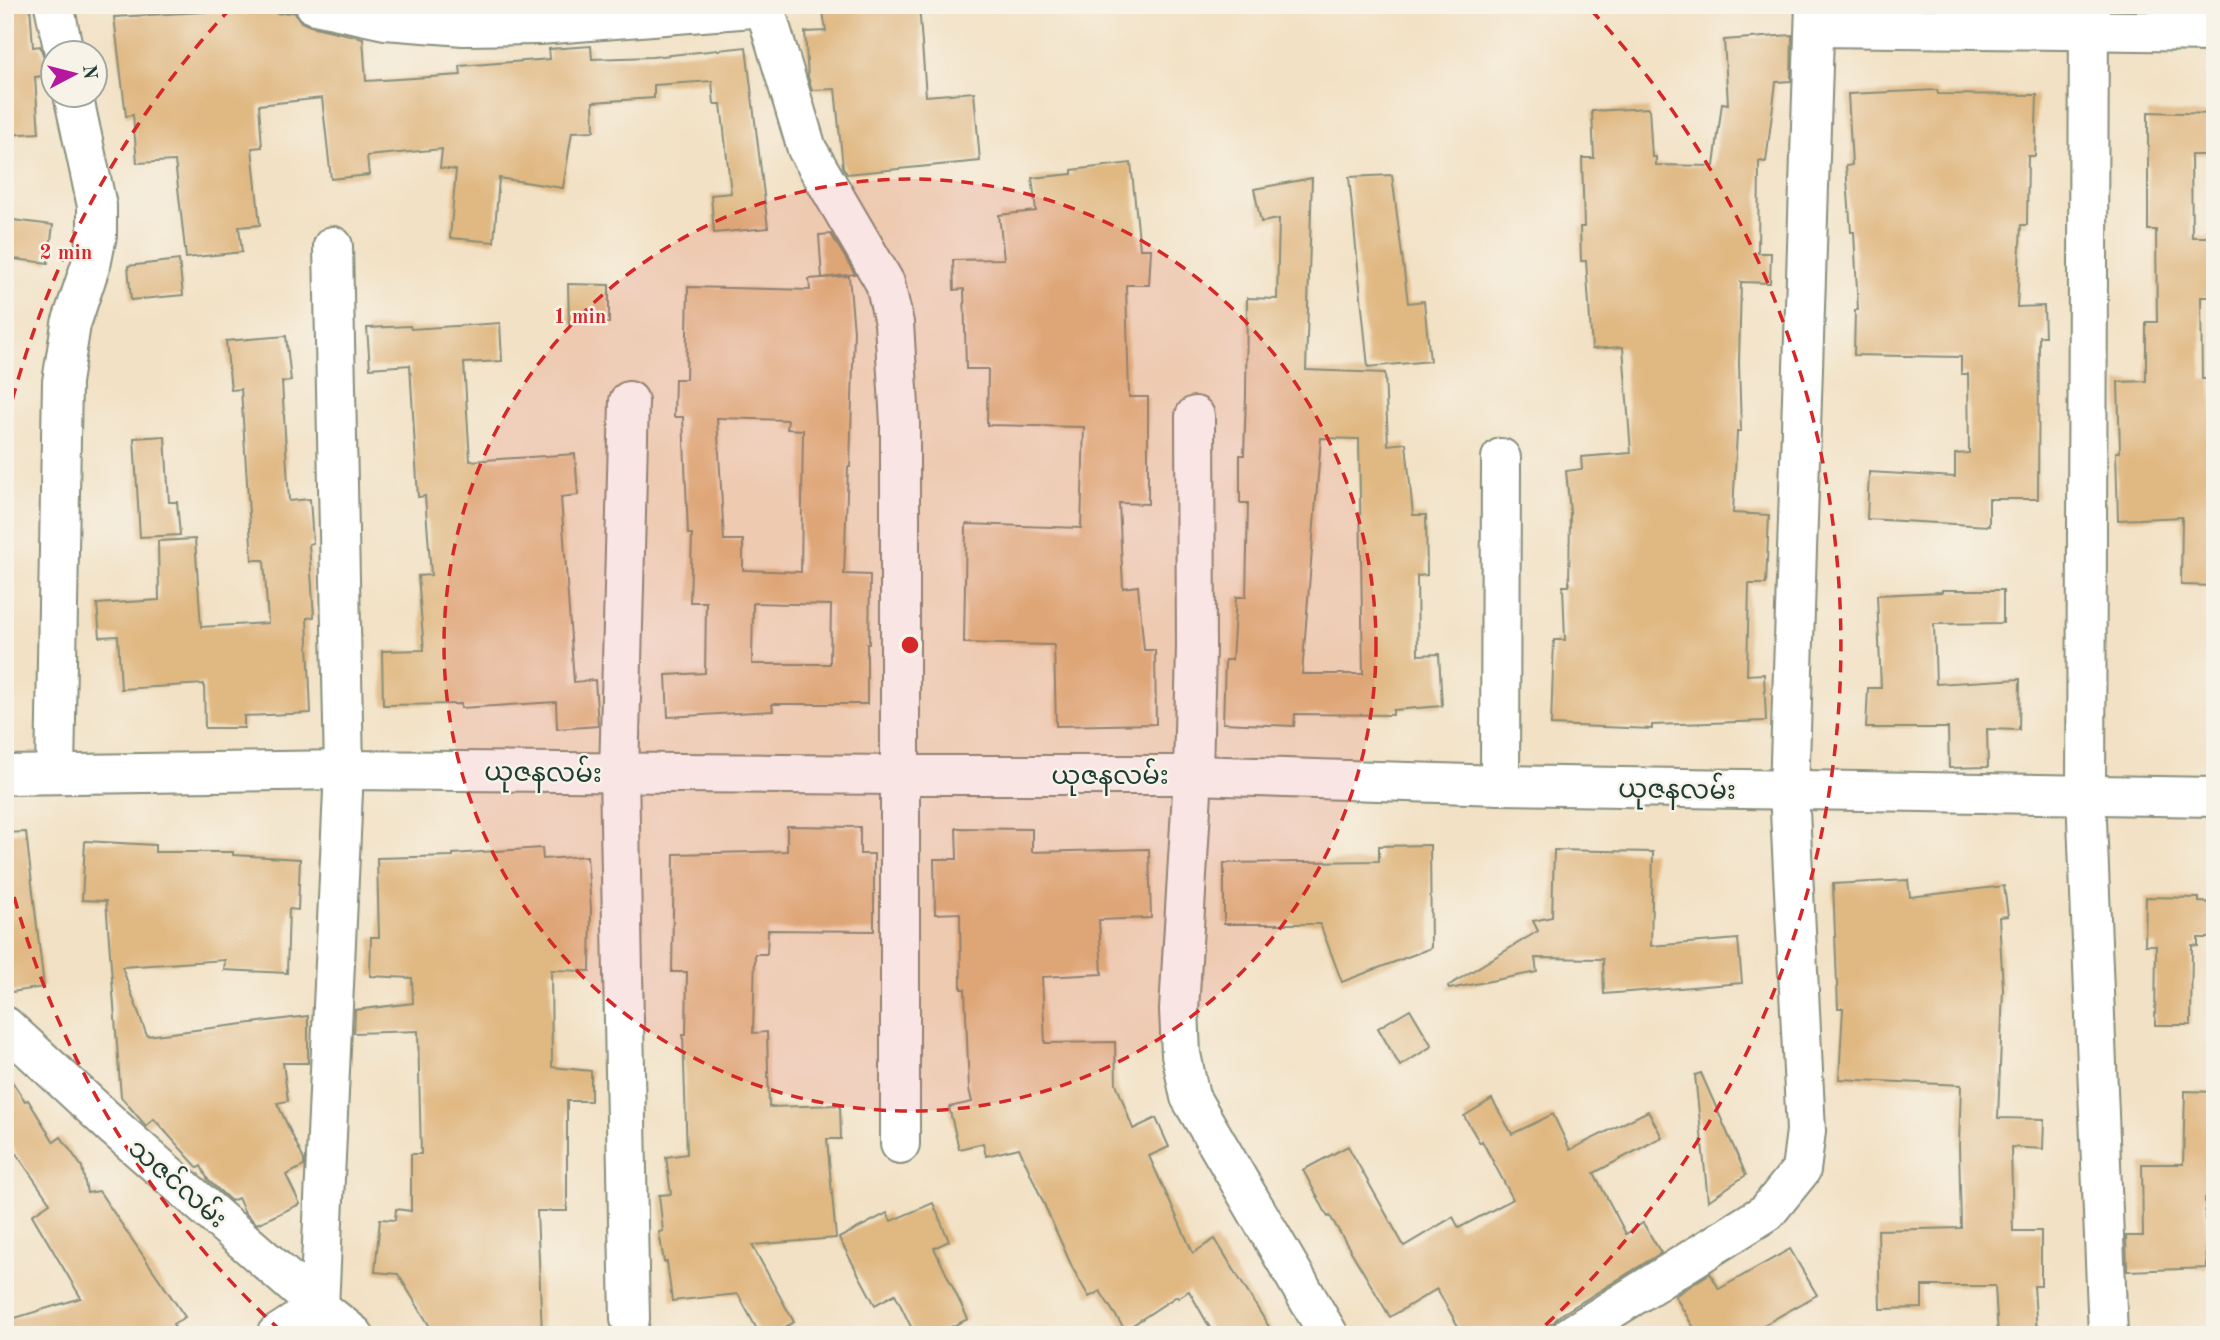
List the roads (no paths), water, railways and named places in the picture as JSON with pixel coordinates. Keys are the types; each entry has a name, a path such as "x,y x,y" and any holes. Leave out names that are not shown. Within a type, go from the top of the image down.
{"street":[{"path":"54,5 61,38"},
{"path":"315,5 385,20 464,26 539,25 764,6 807,149 885,283 894,323 900,423 900,1144"},
{"path":"1571,1335 1767,1212 1801,1170 1806,1131 1789,791 1815,16 2089,18 2215,32"},
{"path":"2089,18 2086,795 2108,1335"},
{"path":"55,773 62,383 71,324 92,261 97,235 97,206 76,108"},
{"path":"276,1335 319,1307 344,770 333,246"},
{"path":"629,401 619,773 630,1319"},
{"path":"1195,416 1196,647 1193,775 1179,1010 1181,1054 1190,1097 1329,1335"},
{"path":"1500,785 1501,458"},
{"name":"ယုဇနလမ်း","path":"5,775 344,770 1193,775 1500,785 2215,797"},
{"name":"သဇင်လမ်း","path":"5,1026 115,1128 354,1335"}]}
